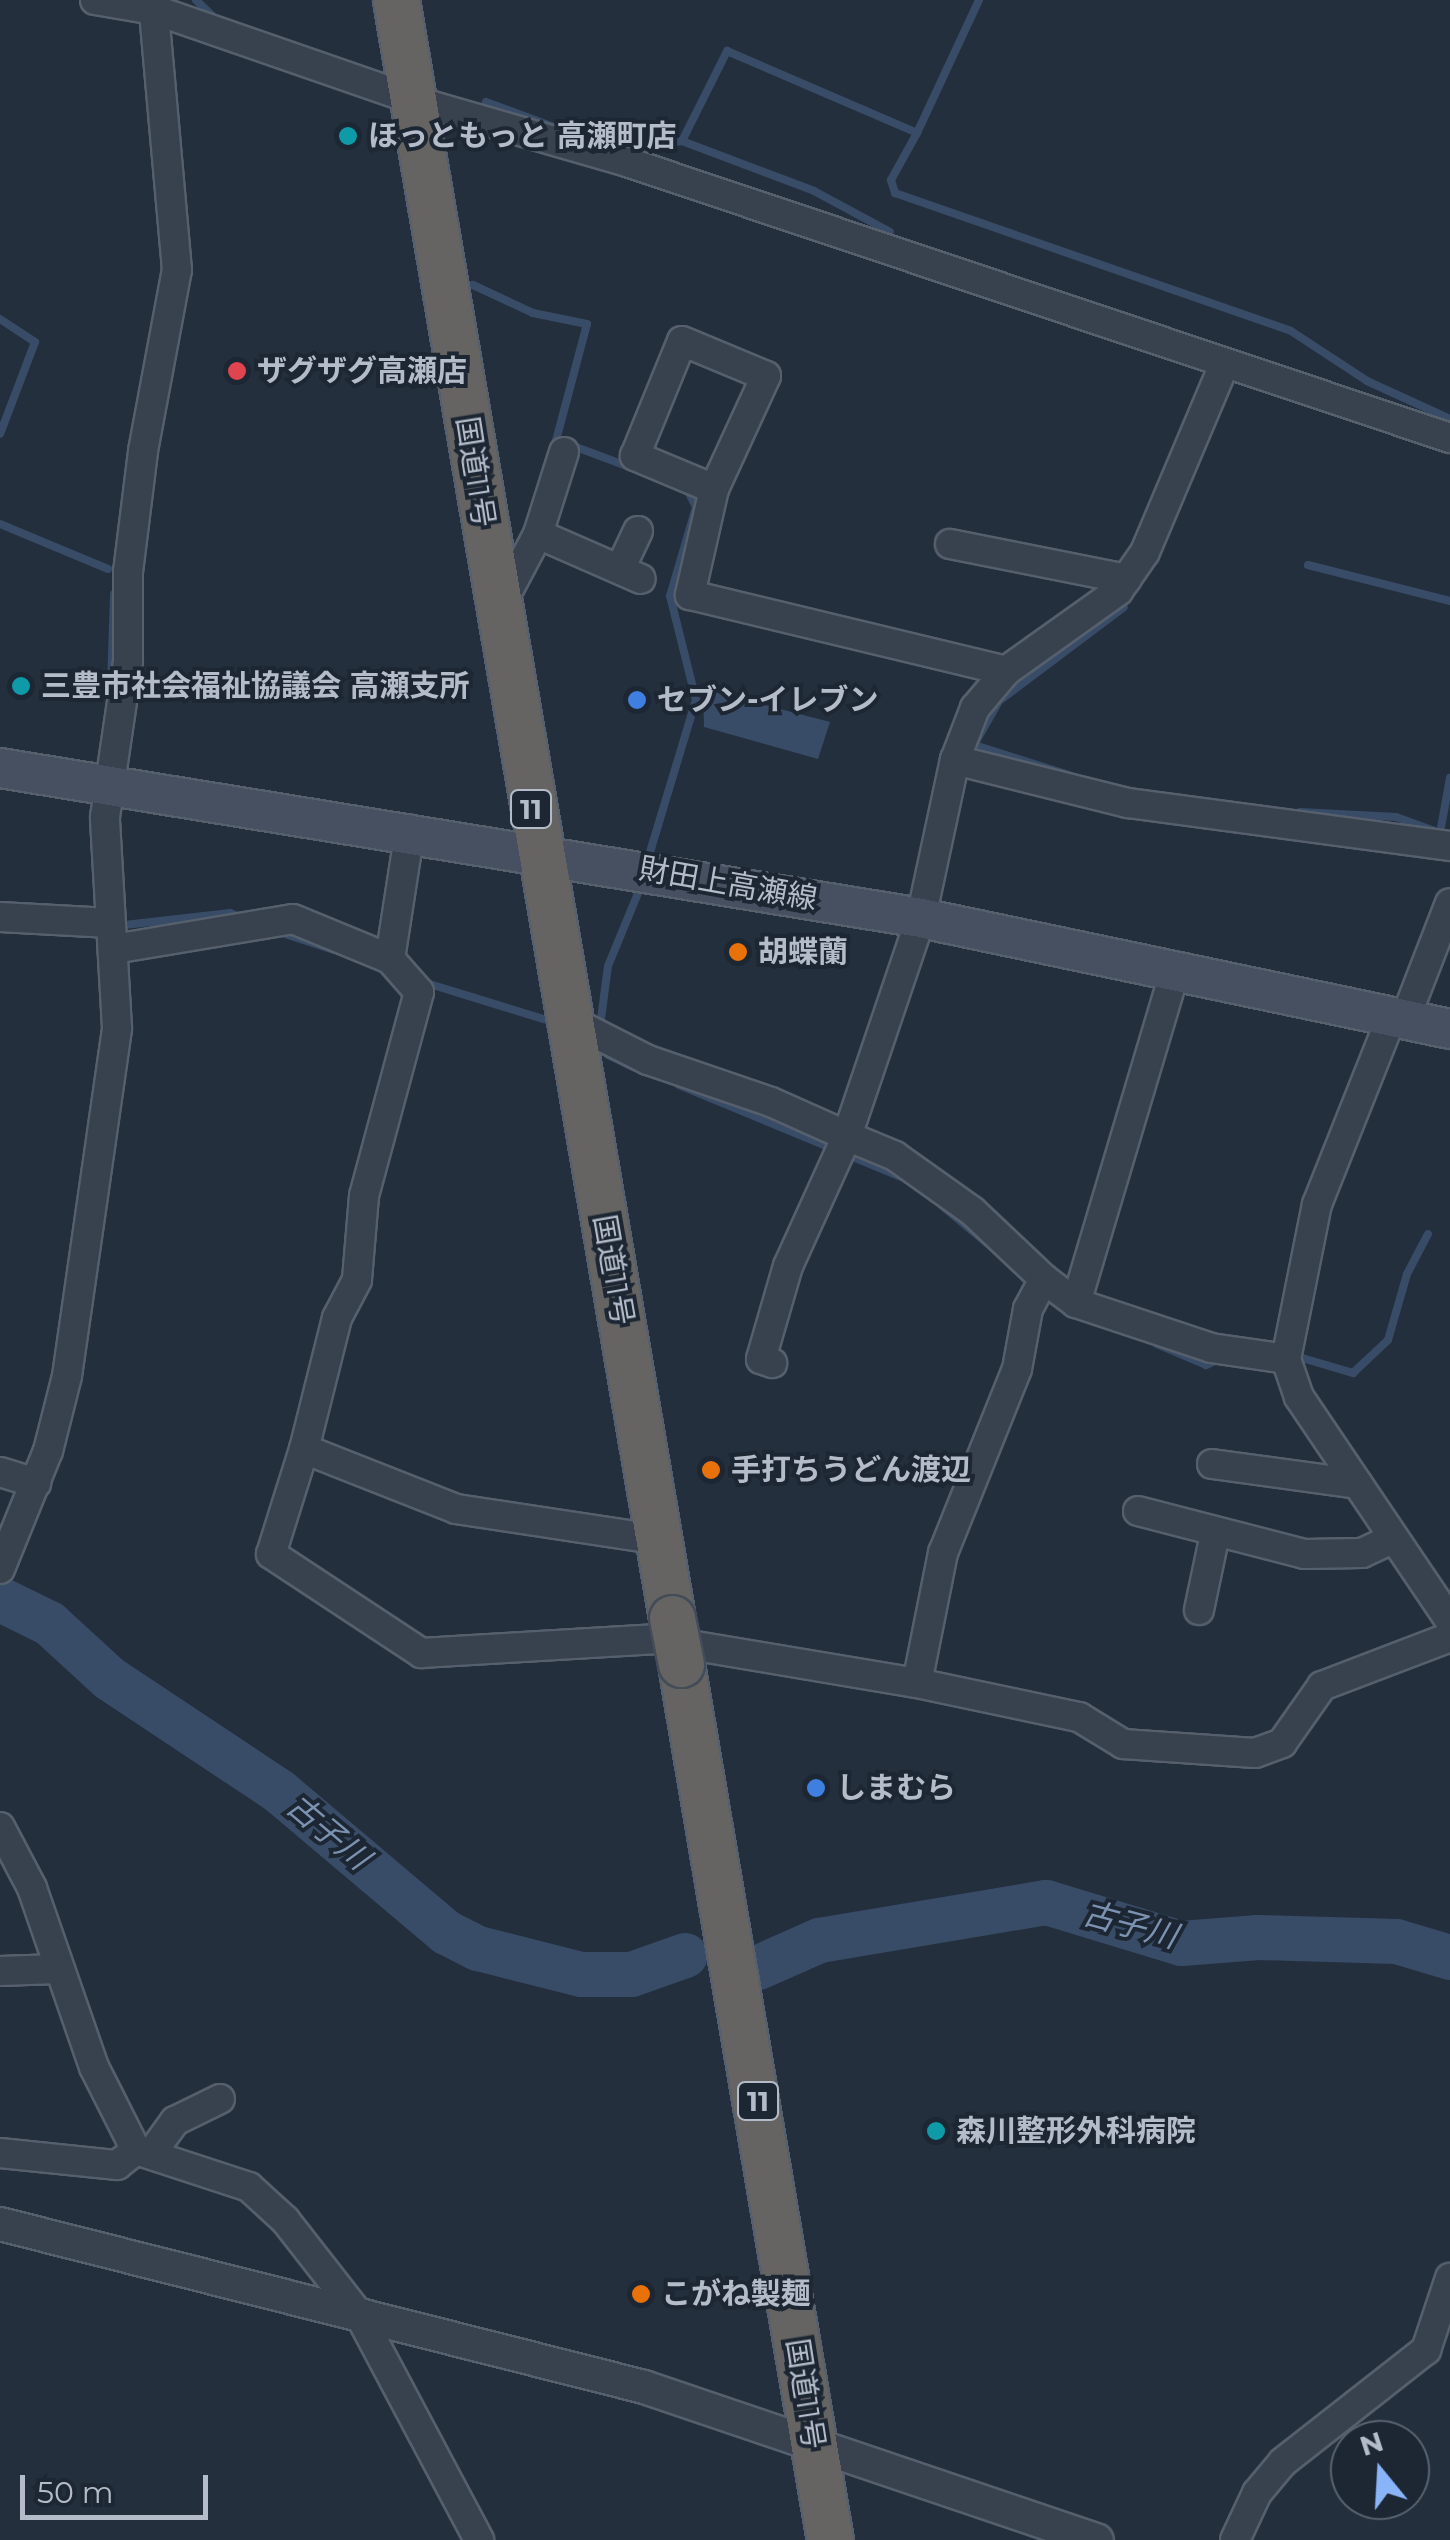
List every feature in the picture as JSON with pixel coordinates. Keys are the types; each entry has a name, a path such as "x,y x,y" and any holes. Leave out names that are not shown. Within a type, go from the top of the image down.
{"highway":[{"name":"国道11号","path":"396,0 538,852 830,2540"}],"main road":[{"name":"財田上高瀬線","path":"0,768 410,830 922,918 1176,968 1450,1029"}],"street":[{"path":"95,0 154,5 412,97 911,254 1450,438"},
{"path":"0,1568 36,1482 66,1376 117,1028 105,817 128,660 128,572 177,270 154,5"},
{"path":"714,489 635,456 682,341 766,376 714,489 690,595 1006,671"},
{"path":"772,1363 761,1359 788,1266 847,1136 922,918 955,760 975,708 1006,671 1075,626 1127,579 1176,484 1225,363"},
{"path":"499,610 538,534 564,452"},
{"path":"538,534 631,574 638,531"},
{"path":"950,544 1127,579"},
{"path":"955,760 1128,803 1450,846"},
{"path":"390,960 410,830"},
{"path":"1450,903 1318,1204 1286,1360 1299,1398 1450,1620"},
{"path":"0,917 112,936 293,919 390,960 419,992 364,1196 357,1280 338,1318 271,1554 421,1653 654,1639 917,1682 1079,1717 1124,1744 1256,1754 1282,1743 1322,1686 1450,1637"},
{"path":"1076,1303 1176,968"},
{"path":"569,1020 648,1060 771,1102 894,1156 972,1210 1044,1279 1076,1303 1211,1348 1286,1360"},
{"path":"917,1682 944,1553 1017,1369 1028,1309 1044,1279"},
{"path":"304,1448 456,1509 660,1540"},
{"path":"1212,1464 1358,1484"},
{"path":"0,1472 36,1482"},
{"path":"1138,1511 1304,1554 1362,1552 1394,1538"},
{"path":"1199,1610 1215,1534"},
{"path":"0,1827 32,1888 56,1969 94,2067 144,2152 249,2188 285,2220 360,2316 479,2540"},
{"path":"0,1972 56,1969"},
{"path":"0,2153 117,2165 144,2152 175,2121 220,2098"},
{"path":"0,2224 644,2387 1097,2540"},
{"path":"1235,2540 1257,2493 1283,2462 1426,2350 1450,2278"}],"water":[{"path":"703,689 830,722 818,759 704,727"}],"waterway":[{"path":"196,0 216,19"},
{"path":"628,149 682,141 727,51 917,133 979,0"},
{"path":"486,102 562,130"},
{"path":"917,133 891,180 895,193 1291,331 1367,381 1450,419"},
{"path":"682,141 814,191 890,232"},
{"path":"473,285 533,313 587,324 554,448"},
{"path":"0,319 35,342 0,434"},
{"path":"576,447 632,468"},
{"path":"647,862 696,700 670,596 696,507 687,489"},
{"path":"0,524 108,569"},
{"path":"1308,565 1450,601"},
{"path":"111,686 114,594"},
{"path":"1069,775 974,745 999,701 1124,607"},
{"path":"1300,812 1396,817 1440,833 1450,778"},
{"path":"601,1019 608,966 641,886"},
{"path":"116,926 230,913 245,919"},
{"path":"276,931 334,950"},
{"path":"423,982 553,1022"},
{"path":"608,1055 633,1067"},
{"path":"679,1085 901,1177"},
{"path":"941,1205 988,1244"},
{"path":"1292,1355 1353,1373 1388,1340 1407,1274 1428,1234"},
{"path":"1157,1344 1206,1365 1222,1358"},
{"name":"古子川","path":"0,1599 49,1623 109,1678 279,1791 446,1932 478,1948 581,1974 631,1974 685,1955"},
{"name":"古子川","path":"758,1967 819,1940 1046,1902 1181,1943 1258,1937 1396,1941 1450,1957"}],"place":[{"name":"ほっともっと 高瀬町店","path":"348,136"},
{"name":"ザグザグ高瀬店","path":"237,371"},
{"name":"三豊市社会福祉協議会 高瀬支所","path":"21,686"},
{"name":"セブン-イレブン","path":"637,700"},
{"name":"胡蝶蘭","path":"738,952"},
{"name":"手打ちうどん渡辺","path":"711,1470"},
{"name":"しまむら","path":"816,1788"},
{"name":"森川整形外科病院","path":"936,2131"},
{"name":"こがね製麺","path":"641,2294"}]}
